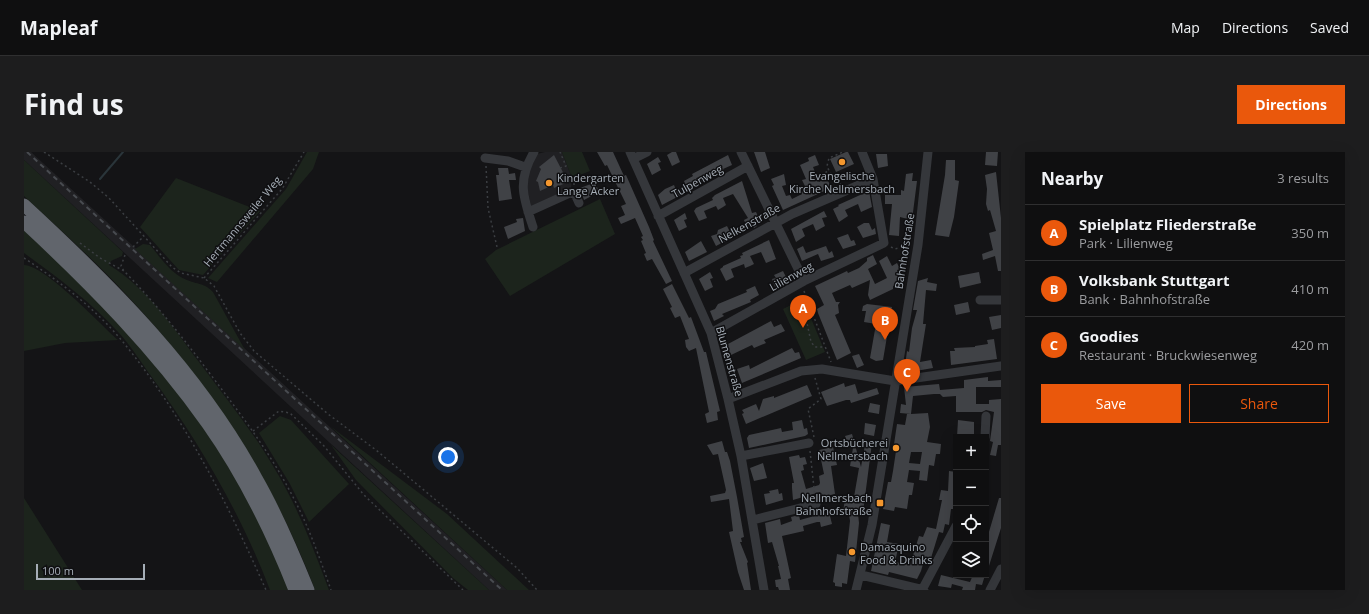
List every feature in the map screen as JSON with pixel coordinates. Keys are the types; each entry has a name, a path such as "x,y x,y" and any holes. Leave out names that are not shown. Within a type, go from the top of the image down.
{"highway":[{"path":"24,205 132,310 198,388 257,479 283,532 308,590"},
{"path":"24,222 87,282 135,333 170,374 208,424 250,493 270,532 295,590"}],"street":[{"path":"532,227 523,183 525,167 534,152"},
{"path":"631,156 647,152"},
{"path":"741,152 804,281"},
{"path":"862,152 873,179 884,243"},
{"name":"Bahnhofstraße","path":"856,590 861,575 872,525 918,245 928,152"},
{"name":"Blumenstraße","path":"631,156 711,333 741,456 764,590"},
{"path":"485,158 508,161 525,167"},
{"name":"Tulpenweg","path":"658,216 748,166"},
{"name":"Nelkenstraße","path":"684,273 792,214 873,179"},
{"path":"528,212 570,193 575,194 578,203"},
{"name":"Lilienweg","path":"711,333 804,281 884,243"},
{"path":"980,300 1001,300"},
{"path":"728,399 800,372 812,369 834,370 895,381 1001,366"},
{"path":"985,434 986,416"},
{"path":"741,456 809,442"},
{"path":"753,520 816,504"},
{"path":"861,575 923,590 953,532"},
{"path":"990,590 1001,569"}],"path":[{"path":"44,152 90,182 109,198 172,267 182,273 204,278 214,286 240,333 254,351 328,414 376,450 517,568 537,590"},
{"name":"Hertmannsweiler Weg","path":"204,278 282,189 304,152"},
{"path":"560,152 566,166 560,168"},
{"path":"842,153 829,158 827,166 829,171 838,177 844,192"},
{"path":"485,158 488,208 497,247"},
{"path":"816,176 829,171"},
{"path":"133,246 144,236"},
{"path":"80,243 100,258 124,271"},
{"path":"884,243 895,249 908,245 918,245"},
{"path":"125,255 121,266 124,271 155,302 253,431 274,463 294,498 331,590"},
{"path":"24,258 45,271 95,314 122,341 163,396 203,461 235,522 266,590"},
{"path":"804,281 804,293 834,370"},
{"path":"808,303 801,312 807,323 811,342 814,347 825,347"},
{"path":"812,369 821,399 808,409 814,437 809,442 816,504"},
{"path":"253,431 279,411 290,413 324,446 364,495 463,590"}],"shaded area":[{"path":"24,152 31,152 507,590 489,590 24,160"},
{"path":"307,152 319,152 313,169 217,282 208,278 286,189"},
{"name":"Kindergarten Lange Äcker","path":"545,152 562,152 572,178 571,188 531,206 527,187 528,171 537,154"},
{"path":"562,152 582,152 590,171 572,178"},
{"path":"24,160 123,252 122,256 111,261 109,265 123,274 158,309 247,426 265,453 290,496 311,542 329,590 315,590 298,547 257,468 234,430 182,359 123,291 24,196"},
{"path":"176,178 260,211 203,275 179,270 140,227"},
{"path":"600,199 615,234 510,296 485,259 496,250"},
{"path":"24,230 125,328 179,394 202,426 250,503 289,590 270,590 246,534 218,479 169,401 132,349 108,322 85,300 24,253"},
{"path":"143,244 150,245 166,265 176,274 191,282 203,285 213,292 245,350 135,249"},
{"path":"24,265 34,268 45,275 72,296 118,340 65,343 24,351"},
{"path":"803,299 825,352 806,360 783,309"},
{"path":"280,416 291,420 349,484 309,522 290,484 259,433"},
{"path":"330,426 447,514 529,590 507,590"},
{"path":"331,445 489,590 468,590 453,578 356,480"},
{"path":"24,498 82,590 24,590"}],"building":[{"path":"597,152 613,152 624,176 626,175 649,227 654,240 653,241 672,281 666,284 652,259 647,261 644,254 646,253 641,241 643,240 641,237 643,236 635,218 621,224 618,218 625,215 621,206 626,204 607,165 605,166"},
{"path":"672,152 676,152 680,162 672,166 667,155"},
{"path":"754,152 765,152 770,168 761,172"},
{"name":"Evangelische Kirche Nellmersbach","path":"848,152 854,164 836,172 830,159"},
{"path":"986,152 998,152 997,166 985,165"},
{"path":"876,154 887,154 888,166 878,168"},
{"path":"554,155 568,182 554,188 553,185 540,191 538,182 536,181 541,169 539,167"},
{"path":"728,155 732,165 723,169 724,171 697,184 698,186 662,205 658,195 665,189 674,185 676,190 686,186 684,181 693,176 692,174"},
{"path":"815,155 819,165 813,167 819,182 827,178 831,188 783,210 772,186 774,185 771,179 784,174 786,185 782,186 786,196 790,195 792,199 802,194 801,192 807,190 802,180 806,179 800,165 809,161 808,158"},
{"path":"658,157 661,162 658,163 661,170 652,175 647,164"},
{"path":"946,160 955,160 955,180 959,181 954,217 949,237 935,235"},
{"path":"498,168 508,168 509,174 515,173 516,180 509,180 512,199 499,201 496,175 499,175"},
{"path":"996,172 1001,218 1001,271 998,271 995,256 983,260 982,254 993,250 989,233 996,231 990,210 988,211 986,204 987,189 985,175"},
{"path":"913,173 912,181 917,181 912,220 900,217 899,236 889,235 892,204 885,204 885,195 901,195 901,190 904,191 906,174"},
{"path":"742,181 752,213 756,212 760,221 755,223 757,226 754,228 752,225 747,227 744,220 748,218 733,194 723,198 726,205 718,210 716,206 704,211 707,218 699,221 694,211 696,208 713,200 712,198 715,195"},
{"path":"591,184 593,189 597,187 599,192 584,200 580,188"},
{"path":"869,191 872,207 861,212 858,204 845,210 848,216 839,222 833,209 839,206 838,205"},
{"path":"824,211 827,217 822,218 825,226 816,231 813,224 802,229 805,236 796,242 791,229"},
{"path":"685,213 687,219 684,220 687,227 679,231 674,220"},
{"path":"523,218 525,231 508,239 504,227 517,222 516,219"},
{"path":"864,223 869,223 872,230 875,228 876,234 863,238 857,227"},
{"path":"746,225 748,229 716,246 711,236 717,234 718,230 727,226 730,232"},
{"path":"848,234 851,241 854,240 856,245 843,249 837,238"},
{"path":"769,240 776,259 766,263 761,252 750,256 754,264 745,268 744,264 731,269 734,277 726,281 720,269 723,266 741,258 740,256 743,255 742,253"},
{"path":"701,241 707,252 689,261 685,252"},
{"path":"803,246 806,253 826,246 829,253 832,251 834,257 821,261 818,254 802,261 797,249"},
{"path":"873,255 877,264 868,269 875,284 887,278 879,261 887,256 892,266 897,263 900,269 897,270 899,278 896,287 893,286 893,289 870,300 868,295 870,280 852,288 850,285 832,293 836,302 840,302 838,305 839,313 835,315 851,353 837,360 818,313 817,309 824,305 815,286 847,271 848,273 859,268 867,261 867,258"},
{"path":"783,271 788,281 775,287 772,279 776,278 774,275"},
{"path":"710,272 713,278 710,279 713,287 705,291 699,279"},
{"path":"979,272 981,283 960,288 958,276"},
{"path":"928,278 927,282 937,284 936,291 926,290 923,324 926,324 920,362 931,360 933,368 904,373 907,351 909,352 912,328 917,310 913,310 918,281"},
{"path":"672,284 689,318 691,317 704,352 706,352 720,411 717,412 718,420 707,423 705,414 709,412 696,348 689,351 686,347 685,340 689,339 680,316 675,318 670,308 672,307 663,289"},
{"path":"755,286 759,295 750,300 751,302 722,314 724,316 714,321 710,311 715,309 718,304 747,292 746,290"},
{"path":"968,302 970,312 956,315 954,305"},
{"path":"867,304 892,307 883,360 876,361 870,358 876,324 864,322 866,311 862,311 863,306"},
{"path":"1001,315 1001,328 992,330 989,317"},
{"path":"771,321 774,327 781,324 785,331 764,340 766,343 754,348 752,345 731,355 727,346 728,344"},
{"path":"994,339 997,359 951,365 950,351 955,351 954,348 975,347 988,344 987,340"},
{"path":"792,348 795,353 799,352 801,358 742,383 737,369 749,365 750,369"},
{"path":"859,354 864,365 857,368 852,356"},
{"path":"988,377 988,381 1001,380 1001,387 976,387 976,404 989,404 989,400 1001,399 1001,445 998,445 996,456 990,455 993,442 990,441 994,412 986,410 982,412 956,412 956,396 943,397 940,394 934,394 913,396 911,414 900,413 901,404 906,405 904,387 939,384 940,390 964,388 964,380"},
{"path":"844,383 845,387 855,384 858,394 877,388 879,394 851,403 850,400 846,400 827,406 821,392"},
{"path":"807,385 812,396 746,424 742,410 756,404 759,411 763,399 774,396 774,398"},
{"path":"870,403 880,405 879,414 868,412"},
{"path":"928,413 930,427 927,442 941,444 940,454 936,454 934,466 929,465 927,481 919,480 920,471 909,470 907,482 914,483 912,495 909,495 907,509 895,507 894,511 883,509 888,482 891,482 893,471 896,451 893,451 897,424 905,425 907,414","holes":["911,452 922,452 920,464 909,463"]},
{"path":"802,420 804,429 807,428 808,434 805,436 749,448 747,438 749,435 781,428 782,432 793,430 792,422"},
{"path":"958,420 974,422 974,434 957,434"},
{"path":"865,423 876,425 874,436 864,434"},
{"path":"852,434 861,467 865,445 872,443 863,512 858,514 859,523 855,562 850,561 847,584 842,583 842,587 835,586 835,583 833,582 837,554 846,556 850,521 849,514 843,513 845,498 854,497 859,468 850,466 854,442 848,444 845,436"},
{"path":"722,441 725,452 727,452 730,461 744,537 741,538 742,542 740,542 748,562 751,590 744,590 738,572 729,532 733,531 729,499 711,502 710,496 725,493 726,490 718,454 713,455 707,445"},
{"path":"833,447 837,465 831,466 835,494 821,497 820,492 793,500 792,483 794,483 789,457 799,455 800,458 805,457 807,464 803,465 804,470 801,471 806,489 819,485 819,476 824,474 819,450"},
{"path":"763,463 767,478 754,481 750,468"},
{"path":"949,471 953,472 953,509 951,509 949,525 945,524 943,533 939,532 931,558 925,557 917,579 889,572 888,575 871,571 881,523 890,525 887,542 899,544 895,562 910,565 919,536 923,537 927,527 936,529 942,500 939,500 941,490 948,491"},
{"path":"778,489 779,494 782,493 783,500 766,505 764,494"},
{"path":"999,498 1001,498 1001,528 989,566 989,532"},
{"path":"829,512 832,524 821,527 820,522 817,522 803,526 804,531 782,536 791,578 788,579 790,590 779,590 778,587 776,587 775,580 781,579 779,566 772,542 768,543 765,523 780,519 781,525 792,521 791,517 799,515 800,520"},
{"path":"941,575 970,582 972,578 984,578 982,585 976,584 975,590 962,590 963,587 952,584 951,588 938,586"}],"waterway":[{"path":"100,179 123,152"}],"railway":[{"path":"27,152 502,590"}],"place":[{"name":"Evangelische Kirche Nellmersbach","path":"842,162"},
{"name":"Kindergarten Lange Äcker","path":"549,183"},
{"name":"Spielplatz Fliederstraße","path":"803,328"},
{"name":"Volksbank Stuttgart","path":"885,340"},
{"name":"Goodies","path":"907,392"},
{"name":"Ortsbücherei Nellmersbach","path":"896,448"},
{"name":"Nellmersbach Bahnhofstraße","path":"880,503"},
{"name":"Damasquino Food & Drinks","path":"852,552"}]}
